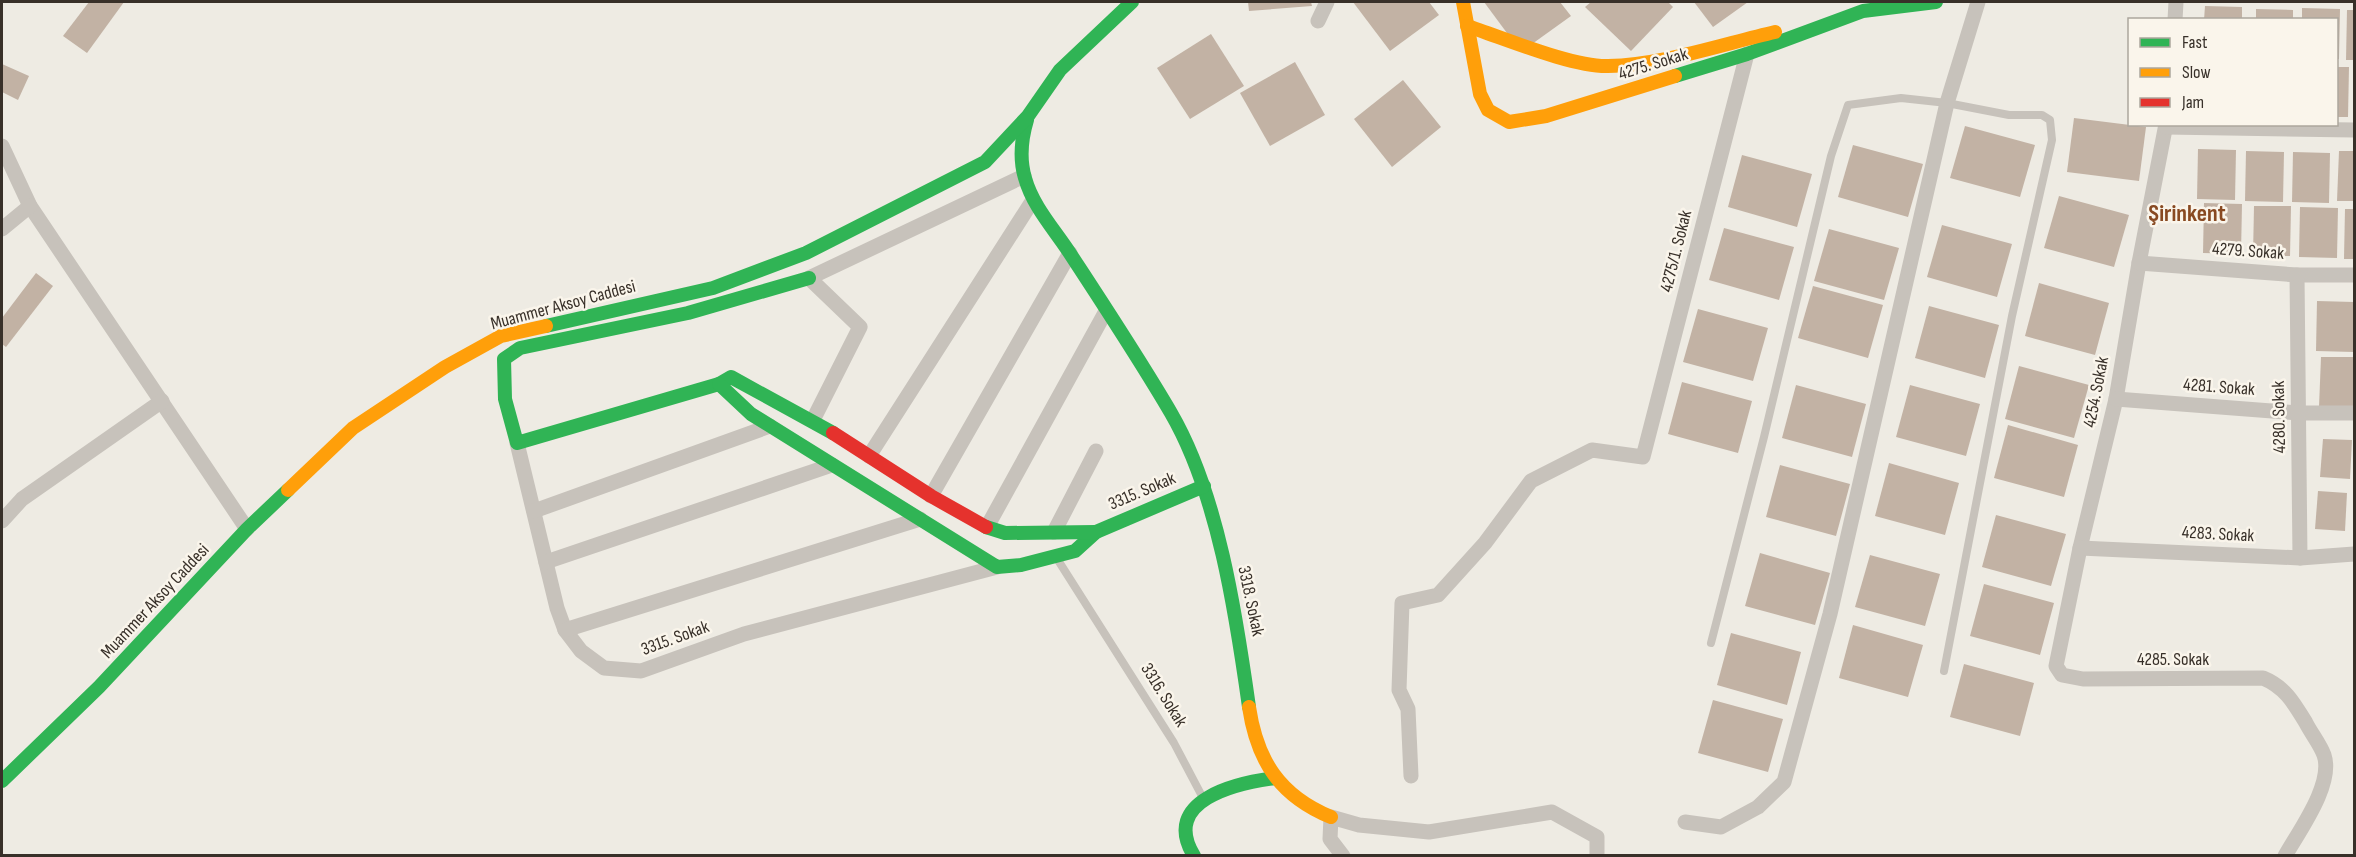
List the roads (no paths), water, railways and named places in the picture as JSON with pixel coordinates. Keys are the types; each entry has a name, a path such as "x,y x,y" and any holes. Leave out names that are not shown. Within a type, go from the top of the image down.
{"street":[{"name":"Muammer Aksoy Caddesi","path":"2,781 99,687 247,529 353,428 445,367 501,336 713,288 806,253 985,162 1028,117 1060,70 1132,2"},
{"path":"1318,21 1327,2"},
{"name":"4275. Sokak","path":"1463,2 1480,94 1488,110 1509,122 1546,116 1747,54 1863,11 1936,2"},
{"path":"1685,822 1721,827 1758,807 1784,782 1830,614 1947,102 1978,2"},
{"path":"2175,18 2176,2"},
{"path":"1467,26 1582,63 1608,66 1670,57 1863,11"},
{"name":"4275/1. Sokak","path":"1411,776 1408,709 1399,690 1402,603 1438,595 1485,543 1531,481 1592,450 1643,457 1747,54"},
{"name":"3318. Sokak","path":"1028,117 1020,143 1024,176 1033,200 1070,253 1172,415 1204,486 1238,629 1251,717 1266,765 1275,778 1288,792 1312,809 1359,825 1429,832 1552,812 1597,837 1597,855"},
{"path":"2166,126 2355,130"},
{"name":"4254. Sokak","path":"2083,679 2062,675 2056,666 2080,548 2116,399 2139,263 2166,126"},
{"path":"2,146 30,206 247,529"},
{"path":"1024,176 809,278 688,312 520,348 504,359 505,399 517,443 719,384 730,377 813,420 931,496 987,527 1005,533 1096,532"},
{"path":"869,456 1033,200"},
{"path":"2,229 30,206"},
{"path":"931,496 1070,253"},
{"name":"4279. Sokak","path":"2139,263 2298,275 2355,275"},
{"name":"4280. Sokak","path":"2298,275 2300,558"},
{"path":"809,278 860,327 813,420"},
{"path":"987,527 1106,311"},
{"path":"719,384 751,414 998,567 1021,565 1075,551 1096,532"},
{"name":"4281. Sokak","path":"2116,399 2298,413 2355,413"},
{"path":"2,521 22,499 162,401"},
{"path":"534,511 770,426"},
{"name":"3315. Sokak","path":"517,443 557,608 565,630 581,651 604,668 641,672 744,634 998,567"},
{"path":"1054,532 1096,450"},
{"path":"546,562 832,465"},
{"name":"3315. Sokak","path":"1096,532 1204,486"},
{"path":"565,630 920,519"},
{"name":"4283. Sokak","path":"2080,548 2300,558 2355,554"},
{"name":"4285. Sokak","path":"2083,679 2263,678 2279,685 2295,703 2325,757 2324,779 2317,799 2285,855"},
{"path":"1194,855 1185,838 1185,822 1204,800 1226,788 1275,778"},
{"path":"1330,817 1330,839 1343,855"}],"lane":[{"path":"1711,643 1764,437 1831,156 1848,105 1901,98 1947,102 2009,115 2042,115 2050,120 2052,140 2012,316 1944,671"},
{"name":"3316. Sokak","path":"1055,556 1174,743 1204,800"}],"district":[{"name":"Şirinkent","path":"2187,213"}]}
